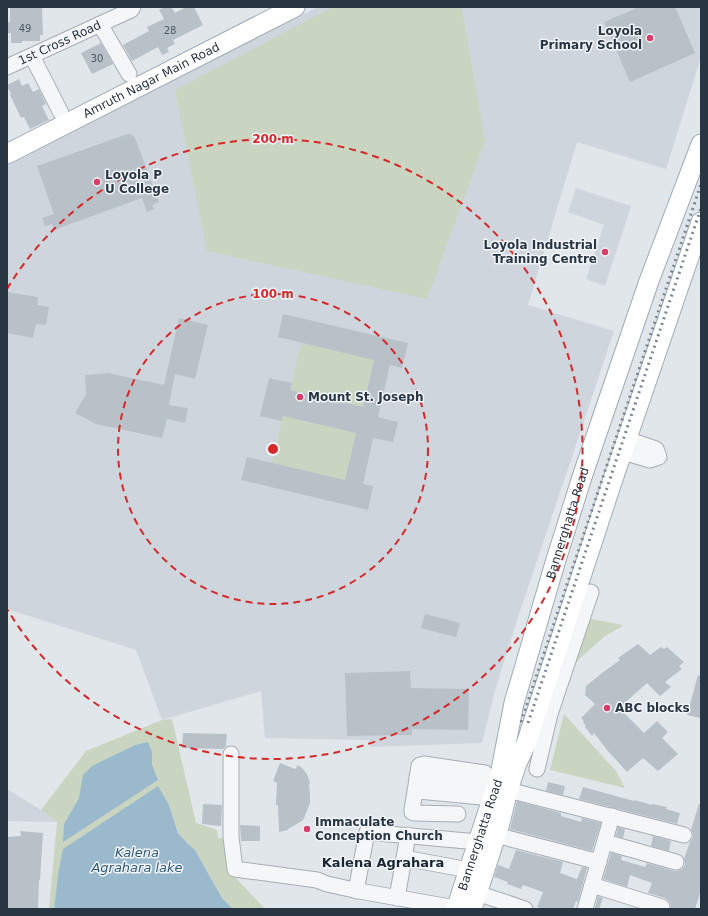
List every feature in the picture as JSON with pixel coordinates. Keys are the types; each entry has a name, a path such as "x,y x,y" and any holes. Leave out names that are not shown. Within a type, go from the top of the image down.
{"main road":[{"name":"Amruth Nagar Main Road","path":"7,154 295,7"},
{"name":"Bannerghatta Road","path":"465,905 469,870 500,775 514,703 555,562 587,462 649,281 701,144"},
{"path":"465,905 496,836 500,823 495,787 517,763 526,744 701,222"},
{"path":"522,674 547,681"}],"street":[{"name":"1st Cross Road","path":"7,67 134,7"},
{"path":"100,24 129,74"},
{"path":"32,56 61,113"},
{"path":"537,769 550,714 591,592"},
{"path":"231,754 231,837 235,869 317,880 356,891 397,898 525,909"},
{"path":"458,814 412,812 420,764 495,787 684,835"},
{"path":"416,785 418,791 495,787"},
{"path":"585,909 612,816"},
{"path":"356,891 367,832 478,842"},
{"path":"397,898 408,835"},
{"path":"496,836 599,862"},
{"path":"605,842 676,862"},
{"path":"404,858 469,870"},
{"path":"592,885 662,907 661,909"}],"shaded area":[{"name":"Mount St. Joseph","path":"318,7 701,7 701,57 666,169 577,142 528,305 614,331 518,617 496,687 482,743 370,747 369,740 265,738 261,691 162,720 136,650 7,609 7,163"},
{"name":"Loyola Industrial Training Centre","path":"576,188 631,206 605,286 586,279 604,225 568,212"},
{"path":"7,789 41,810 57,822 7,821"}],"green space":[{"path":"333,7 462,7 485,141 427,299 207,251 175,90"},
{"path":"301,343 374,359 363,407 290,390"},
{"path":"283,416 356,433 345,480 272,463"},
{"path":"586,618 623,625 605,636 579,659 572,668"},
{"path":"564,714 616,771 625,788 550,770"},
{"path":"172,719 196,823 217,830 218,838 227,838 234,876 265,909 233,909 222,898 195,850 178,833 169,805 58,874 54,909 49,909 57,822 41,810 86,751 162,720","holes":["152,752 152,765 64,824 79,798"]}],"water":[{"name":"Kalena Agrahara lake","path":"148,742 152,752 152,765 158,780 63,842 64,824 79,798 83,775 92,766 135,745"},
{"name":"Kalena Agrahara lake","path":"158,786 169,805 178,833 195,850 222,898 233,909 54,909 58,874 63,849"}],"building":[{"path":"10,7 42,7 43,35 40,35 40,41 22,41 22,43 11,43 11,33 7,33 7,22 10,22"},
{"path":"164,7 171,7 175,13 186,7 194,7 203,25 173,40 175,44 167,48 169,52 162,55 158,47 132,61 123,45 149,31 147,27 164,19 159,10"},
{"name":"Loyola Primary School","path":"639,7 675,7 695,53 630,82 604,22"},
{"path":"101,43 113,64 92,74 81,53"},
{"path":"19,79 22,86 28,83 33,92 39,89 46,104 42,106 49,120 30,129 24,117 21,118 7,86"},
{"name":"Loyola P U College","path":"128,134 135,138 159,202 152,205 154,209 147,212 142,198 54,230 52,224 45,226 42,218 54,214 37,166"},
{"path":"7,292 38,297 37,305 49,307 46,325 36,324 33,338 7,333"},
{"name":"Mount St. Joseph","path":"283,314 408,343 402,368 390,365 378,417 398,422 393,442 373,438 363,484 373,486 368,510 241,480 247,457 345,480 356,433 283,416 282,421 260,416 269,378 292,383 290,390 363,407 374,360 278,337"},
{"path":"179,318 208,325 195,379 175,374 169,405 188,408 185,423 167,419 162,438 96,424 75,413 86,394 85,375 108,373 164,385"},
{"path":"425,614 460,623 456,637 421,628"},
{"name":"ABC blocks","path":"638,644 650,655 661,647 664,649 667,647 684,662 679,666 682,669 665,682 671,687 660,696 647,683 619,708 644,733 657,721 668,732 662,738 678,754 658,771 643,758 627,772 594,733 592,736 585,727 584,721 581,718 595,704 585,695 586,686 620,660 618,658"},
{"path":"410,671 411,688 469,689 468,730 412,729 412,735 347,736 345,673"},
{"path":"698,675 701,676 701,718 687,715"},
{"path":"183,733 227,734 226,746 223,749 182,748"},
{"path":"280,763 295,769 298,765 307,774 310,783 310,803 302,821 288,830 279,832 278,805 276,805 277,783 273,781"},
{"path":"548,782 565,786 563,795 546,791"},
{"path":"583,787 634,801 667,807 666,809 680,813 677,824 579,799"},
{"path":"517,801 561,813 561,816 581,822 582,818 601,823 592,851 510,829"},
{"path":"203,804 222,805 221,826 202,824"},
{"path":"699,804 701,804 701,890 695,909 670,909 671,906 669,901 665,898 648,893 652,883 630,875 627,887 603,879 611,853 622,856 621,860 645,867 647,863 674,871 682,869 685,865 684,859 693,837 691,830"},
{"path":"240,825 260,826 260,841 241,841"},
{"path":"618,827 625,829 623,838 616,836"},
{"path":"20,831 43,833 38,909 7,909 7,837 21,836"},
{"path":"653,836 671,841 669,851 651,846"},
{"path":"516,850 563,862 560,873 577,879 582,867 587,868 578,902 576,901 573,909 543,909 537,907 543,892 523,885 521,889 494,877 498,865 509,869"},
{"path":"598,896 603,898 599,909 597,909 595,908"}],"railway":[{"path":"521,722 701,184"},
{"path":"528,723 701,208"}],"place":[{"name":"Loyola Primary School","path":"650,38"},
{"name":"Loyola P U College","path":"97,182"},
{"name":"Loyola Industrial Training Centre","path":"605,252"},
{"name":"Mount St. Joseph","path":"300,397"},
{"name":"ABC blocks","path":"607,708"},
{"name":"Immaculate Conception Church","path":"307,829"}],"district":[{"name":"Kalena Agrahara","path":"383,862"}]}
